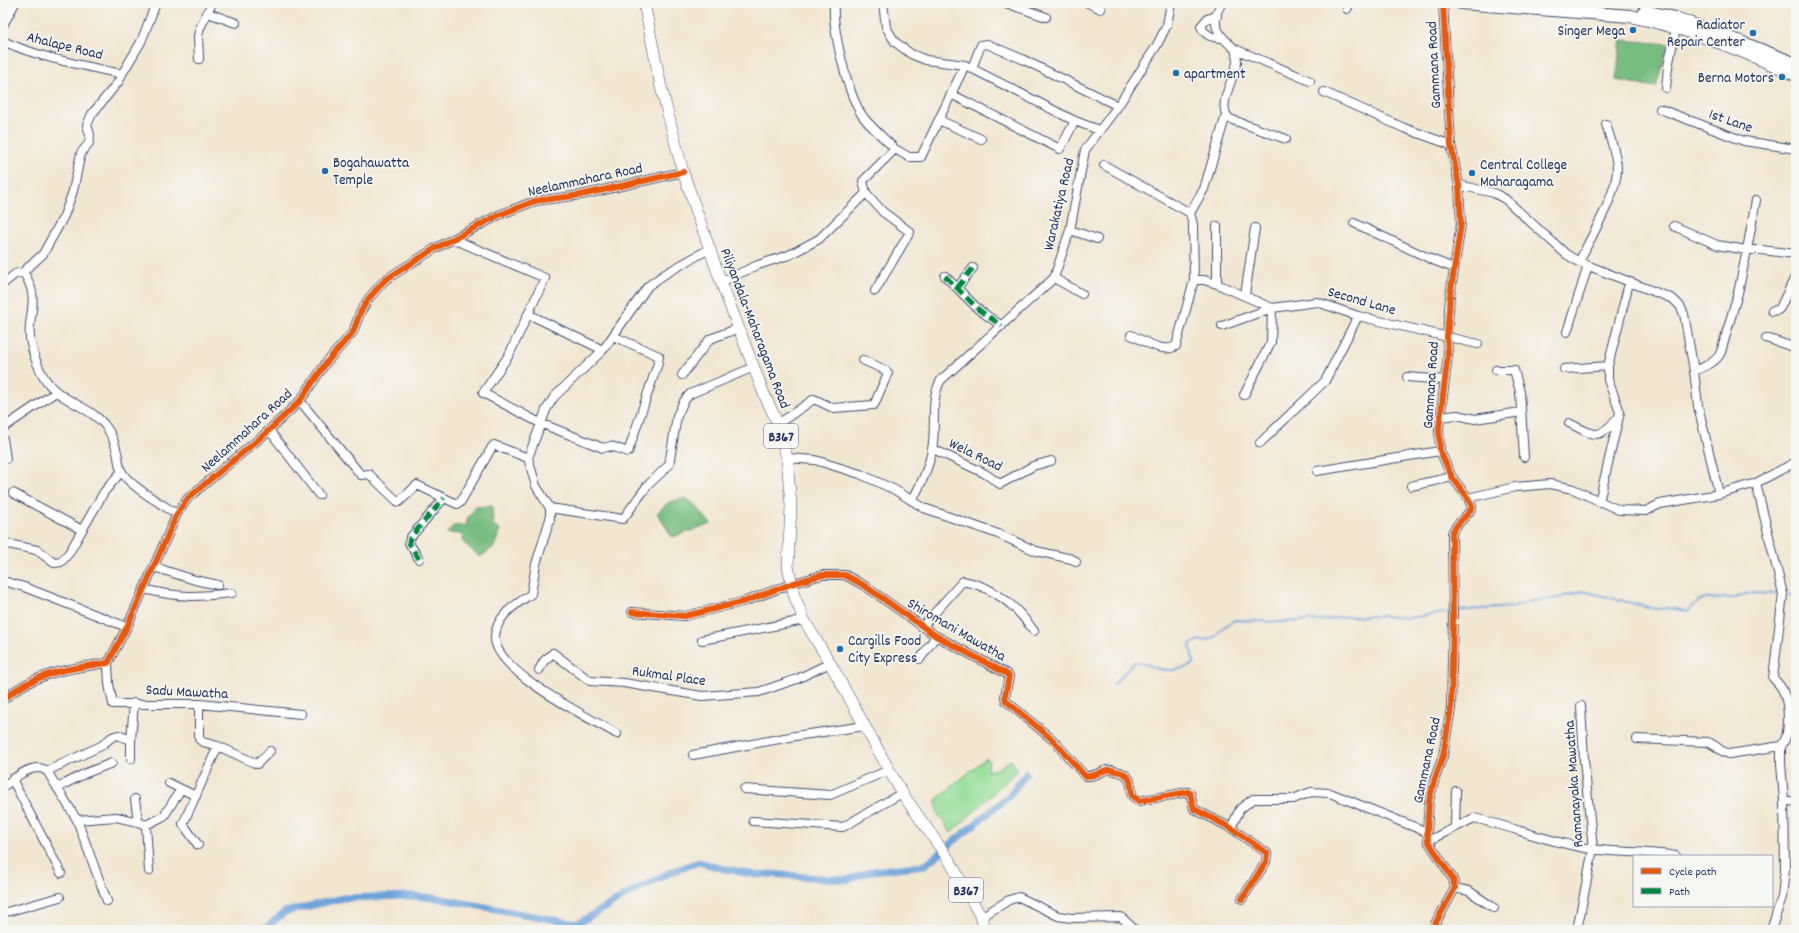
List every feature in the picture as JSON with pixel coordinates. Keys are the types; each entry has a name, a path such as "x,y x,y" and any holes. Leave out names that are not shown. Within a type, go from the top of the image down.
{"highway":[{"path":"1461,3 1630,16 1676,28 1747,53 1796,75"},
{"path":"1556,3 1631,9 1675,18 1750,45 1796,64"}],"main road":[{"name":"Piliyandala-Maharagama Road","path":"644,3 661,87 683,172 721,282 778,424 787,458 791,506 788,566 791,584 804,620 830,663 888,770 902,793 942,850 981,917 986,930"}],"street":[{"path":"3,25 15,3"},
{"path":"3,284 15,274 23,272 43,254 64,216 73,191 81,153 89,143 90,135 87,125 92,114 119,81 141,42 156,3"},
{"path":"198,59 198,36 212,3"},
{"path":"834,3 834,14 843,63 853,95 864,118 895,149 909,157 921,157 951,94 982,45 987,44 1022,59 1118,106"},
{"path":"883,3 886,28 895,42 906,50 926,60 969,66 1075,121 1099,130"},
{"path":"1006,3 1046,17"},
{"path":"1088,3 1101,8"},
{"name":"Warakatiya Road","path":"912,501 923,481 933,449 935,405 938,385 941,380 1054,278 1070,230 1085,150 1118,106 1157,46 1168,25 1171,3"},
{"path":"1222,3 1215,24 1222,38 1235,49 1310,81"},
{"name":"Gammana Road","path":"1443,3 1451,145 1459,185 1461,224 1450,296 1447,337 1448,355 1439,417 1440,451 1452,477 1468,498 1472,507 1470,512 1454,528 1452,534 1453,611 1451,708 1444,756 1435,778 1429,801 1427,832 1428,841 1453,879 1455,888"},
{"path":"208,13 236,23"},
{"path":"1217,16 1207,19 1201,26 1202,30 1211,36 1222,38"},
{"path":"1666,88 1668,67 1676,28"},
{"name":"Ahalape Road","path":"3,41 61,60 122,74"},
{"path":"1131,335 1158,347 1171,348 1176,346 1194,280 1192,225 1190,212 1204,189 1226,116 1224,111 1225,99 1237,61 1235,49"},
{"path":"1324,92 1410,130 1451,145"},
{"path":"951,94 1060,149 1075,121"},
{"name":"1st Lane","path":"1660,109 1744,141 1796,149"},
{"path":"1226,116 1230,119 1286,139"},
{"path":"939,120 981,139"},
{"path":"1579,262 1606,207 1613,189 1617,170 1616,156 1606,124"},
{"path":"875,291 910,232 883,212 866,193 864,182 895,149"},
{"path":"1104,165 1190,212"},
{"name":"Neelammahara Road","path":"108,663 127,627 177,514 188,498 300,402 326,363 353,332 360,313 369,298 385,280 434,248 500,215 535,201 580,195 683,172"},
{"path":"1459,185 1494,193 1505,199 1566,254 1579,262 1629,283 1673,299 1680,306 1684,314 1698,406 1719,494"},
{"path":"721,282 758,265 789,255 819,239 866,193"},
{"path":"1694,372 1713,362 1718,358 1721,352 1738,293 1756,200"},
{"path":"1354,223 1433,260 1454,268"},
{"path":"1217,226 1217,284"},
{"path":"1674,226 1717,245 1746,250 1796,254"},
{"path":"1245,295 1254,228"},
{"path":"1070,230 1097,239"},
{"path":"453,239 545,278 509,355 483,393 540,423 603,448 611,446 628,452 658,363 658,356 613,336"},
{"path":"617,734 538,688 511,666 500,654 495,638 498,624 506,613 531,594 536,564 550,519 550,508 536,486 528,458 540,423 554,397 604,350 648,286 665,274 709,249"},
{"path":"1567,332 1588,266"},
{"path":"957,288 974,268"},
{"path":"23,272 30,283 33,302 29,328 31,347 42,374 56,392 86,409 104,424 115,442 121,472 130,482 177,514"},
{"path":"1772,312 1780,308 1796,274"},
{"path":"945,276 979,310 1002,326"},
{"path":"1054,278 1082,294"},
{"path":"1194,280 1204,280 1217,284 1272,308 1271,342 1244,395"},
{"path":"1599,502 1620,412 1608,380 1608,366 1629,283"},
{"name":"Second Lane","path":"1222,326 1272,308 1317,302 1358,316 1478,344"},
{"path":"528,314 604,350"},
{"path":"1260,443 1325,381 1358,316"},
{"path":"682,375 710,339 739,328"},
{"path":"1766,338 1796,348"},
{"path":"778,424 814,399 833,408 874,405 888,373 885,370 863,360"},
{"path":"1564,369 1608,366"},
{"path":"550,508 623,519 647,486 669,465 677,416 684,401 690,394 754,367"},
{"path":"1496,370 1514,370 1520,392 1524,457"},
{"path":"1407,376 1445,380"},
{"path":"3,428 56,392"},
{"path":"300,402 361,475 369,474 399,502 416,485 457,504 460,503 494,445 528,458"},
{"path":"1439,417 1457,415 1475,418 1521,412"},
{"path":"1569,423 1592,435 1597,435 1609,428 1618,418"},
{"path":"269,430 319,495"},
{"path":"3,439 6,460"},
{"name":"Wela Road","path":"933,449 984,473 1000,484 1033,466 1051,461"},
{"path":"1317,471 1440,451"},
{"path":"787,458 815,460 860,474 896,490 924,508 998,534 1036,551 1072,559 1076,562"},
{"path":"1468,498 1515,487 1550,484 1573,489 1619,510 1646,511 1660,504 1719,494 1756,483 1796,462"},
{"path":"3,543 37,550 54,563 62,562 69,553 104,492 121,472"},
{"path":"1411,486 1452,477"},
{"path":"1637,739 1707,742 1717,746 1725,753 1729,754 1781,746 1785,742 1788,733 1787,702 1783,690 1773,678 1783,594 1756,483"},
{"path":"12,493 82,530"},
{"path":"419,560 409,543 410,538 444,498"},
{"path":"154,566 195,580 218,585"},
{"name":"Shiromani Mawatha","path":"632,612 685,616 746,601 791,584 822,575 845,576 865,586 936,636 1007,674 1009,676 1005,697 1006,700 1053,740 1085,776 1091,777 1109,769 1123,772 1129,777 1131,782 1132,796 1139,801 1188,792 1190,793 1194,809 1231,828 1267,853 1266,862 1242,899"},
{"path":"3,581 24,587 127,627"},
{"path":"922,627 963,581 999,594 1023,616 1034,631"},
{"path":"144,589 168,596 184,597 232,593"},
{"path":"702,640 804,620"},
{"path":"920,660 936,636"},
{"name":"Rukmal Place","path":"539,670 544,661 553,653 590,681 624,683 702,696 759,692 797,679 830,663"},
{"path":"3,700 13,691 44,675 68,669 108,663"},
{"name":"Sadu Mawatha","path":"108,663 109,684 113,704 199,704 301,714"},
{"path":"131,759 134,703"},
{"path":"199,704 199,739 203,742 218,746 258,764 270,751"},
{"name":"Ramanayaka Mawatha","path":"1577,930 1593,849 1584,760 1581,706"},
{"path":"693,755 795,736 865,726"},
{"path":"47,771 101,746 112,737 118,736 131,740"},
{"path":"198,845 182,824 218,746"},
{"path":"1771,930 1782,897 1785,868 1784,800 1781,746"},
{"path":"58,788 86,773 112,763"},
{"path":"3,787 12,779 34,768 47,771 77,820 107,901"},
{"path":"744,789 830,795 888,770"},
{"path":"12,779 61,873"},
{"path":"169,783 196,796"},
{"path":"77,820 116,817 142,824 164,816 181,789"},
{"path":"1455,827 1456,791"},
{"path":"1231,828 1240,809 1253,799 1293,800 1311,792 1330,793 1427,832"},
{"path":"753,821 844,827 902,793"},
{"path":"134,799 142,824 149,871"},
{"path":"1784,800 1796,802"},
{"path":"1428,841 1474,818 1557,842 1593,849 1657,852 1671,855"},
{"path":"1434,930 1435,924 1455,888 1469,891 1494,908"},
{"path":"3,914 60,897"},
{"path":"981,917 1009,900 1019,897 1058,916 1072,918 1121,917 1135,930"}],"green space":[{"path":"1621,40 1668,44 1656,87 1616,80"},
{"path":"686,498 696,506 711,524 672,537 657,513 669,502"},
{"path":"492,506 493,526 500,530 494,547 480,557 463,542 463,537 460,534 447,533 453,526 466,526 467,519 476,507"},
{"path":"986,758 989,761 987,771 997,769 1011,760 1018,770 951,833 936,811 938,808 935,801"}],"waterway":[{"path":"1455,611 1514,607 1532,601 1558,598 1583,591 1656,609 1667,608 1688,611 1700,600 1734,598 1749,593 1781,594"},
{"path":"1789,595 1796,595"},
{"path":"1113,685 1134,662 1141,662 1159,669 1168,670 1182,669 1191,665 1194,663 1190,645 1199,640 1205,641 1215,637 1221,629 1235,620 1279,622 1324,620 1342,617 1383,616 1407,618 1451,612"},
{"path":"263,930 285,912 343,898 409,896 436,898 577,924 630,893 671,872 699,862 756,875 771,874 847,880 872,871 925,865 1007,798 1026,774"}],"railway":[{"path":"1789,3 1796,13"}],"marked path":[{"path":"957,288 973,268"},
{"path":"945,276 979,310 1002,326"},
{"path":"419,559 409,543 410,538 444,498"}],"cycle path":[{"path":"1434,930 1435,924 1455,888 1453,879 1428,841 1427,832 1429,801 1443,756 1451,708 1453,620 1452,534 1456,526 1467,515 1472,507 1468,498 1452,477 1440,451 1439,428 1448,355 1447,337 1450,296 1461,224 1459,185 1451,145 1443,3"},
{"path":"3,700 27,684 52,673 108,663 127,627 177,514 188,498 265,434 300,401 326,363 353,332 360,313 369,298 385,280 434,249 499,215 535,201 581,195 683,172"},
{"path":"632,612 685,616 746,601 791,584 822,575 845,575 865,586 936,636 1007,674 1009,676 1005,697 1006,701 1053,740 1085,776 1093,775 1106,770 1120,772 1129,779 1132,796 1139,801 1188,792 1190,793 1194,809 1231,828 1267,853 1266,862 1242,899"}],"place":[{"name":"Singer Mega","path":"1633,30"},
{"name":"Radiator Repair Center","path":"1753,33"},
{"name":"apartment","path":"1176,73"},
{"name":"Berna Motors","path":"1782,77"},
{"name":"Bogahawatta Temple","path":"325,171"},
{"name":"Central College Maharagama","path":"1472,173"},
{"name":"Cargills Food City Express","path":"840,649"}]}
